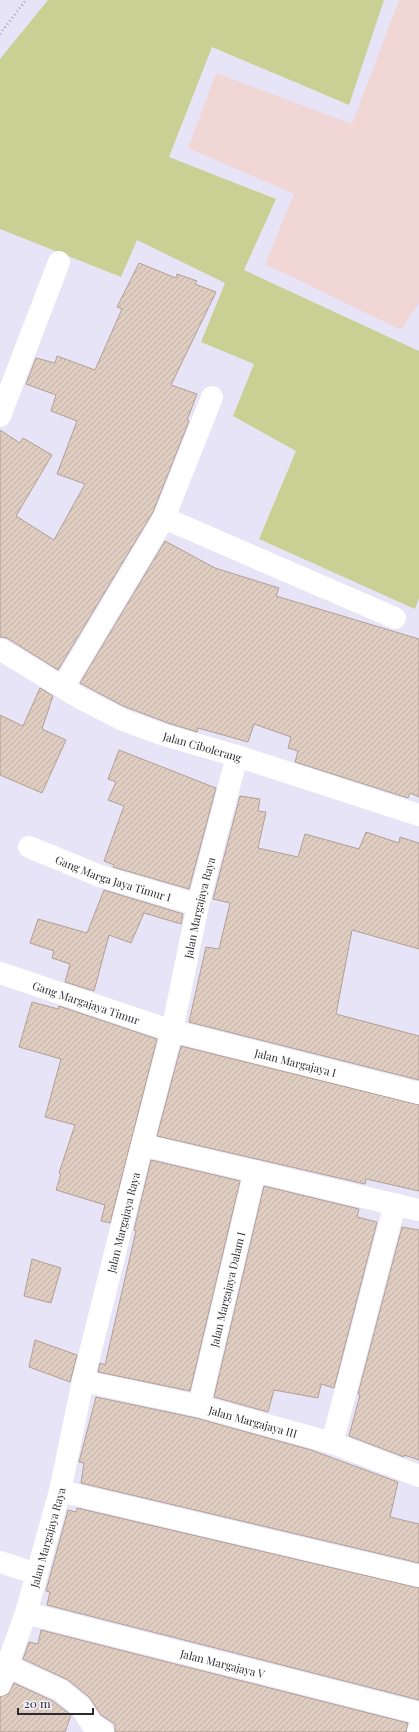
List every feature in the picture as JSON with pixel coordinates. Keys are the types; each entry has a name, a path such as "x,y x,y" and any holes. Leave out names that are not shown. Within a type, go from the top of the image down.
{"street":[{"path":"0,416 59,262"},
{"path":"63,687 164,518 212,397"},
{"path":"164,518 395,618"},
{"name":"Jalan Cibolerang","path":"0,649 63,687 123,720 164,735 237,756 419,815"},
{"name":"Jalan Margajaya Raya","path":"4,1676 26,1613 60,1491 84,1381 142,1145 172,1031 198,905 237,756"},
{"name":"Gang Marga Jaya Timur I","path":"29,847 100,876 198,905"},
{"name":"Gang Margajaya Timur","path":"0,973 172,1031"},
{"name":"Jalan Margajaya I","path":"172,1031 419,1093"},
{"path":"142,1145 419,1210"},
{"name":"Jalan Margajaya Dalam I","path":"199,1406 254,1171"},
{"path":"332,1443 395,1204"},
{"name":"Jalan Margajaya III","path":"84,1381 199,1406 332,1443 419,1476"},
{"path":"60,1491 419,1576"},
{"path":"0,1562 37,1574"},
{"name":"Jalan Margajaya V","path":"26,1613 419,1713"},
{"path":"4,1676 60,1690 81,1707 95,1729"}],"path":[{"path":"0,34 26,0"}],"shaded area":[{"path":"399,0 419,0 419,303 401,330 265,264 294,194 188,148 216,73 352,124"}],"green space":[{"path":"48,0 384,0 349,105 212,47 169,157 276,199 244,270 419,351 419,598 415,609 259,539 296,451 233,416 254,364 201,342 225,283 137,240 121,277 0,229 0,59"}],"building":[{"path":"139,263 176,278 177,274 197,281 195,284 216,292 171,385 197,394 187,420 189,421 153,512 58,670 7,638 0,637 0,430 20,443 23,438 52,455 16,516 54,540 85,484 57,474 77,421 51,411 56,395 26,384 36,358 55,363 57,356 95,370 122,309 117,307"},
{"path":"165,541 215,568 279,588 276,596 419,639 419,797 410,793 408,798 295,762 298,751 288,748 291,737 254,724 248,742 198,728 197,732 123,706 80,683"},
{"path":"40,688 53,696 42,729 66,740 42,793 0,775 0,715 23,726"},
{"path":"119,750 216,788 189,889 113,867 114,865 104,861 124,806 108,800 116,782 108,779"},
{"path":"240,796 260,799 258,811 266,812 258,848 298,857 305,834 359,849 366,832 399,843 400,837 419,843 419,949 352,930 336,1014 419,1036 419,1080 189,1022 206,947 219,949 230,903 213,899"},
{"path":"104,890 183,914 181,924 144,913 131,943 109,935 94,991 65,982 70,964 52,958 54,951 30,943 38,919 87,933"},
{"path":"32,1002 58,1009 59,1006 157,1039 110,1223 101,1221 105,1205 56,1190 61,1174 59,1173 75,1125 45,1117 61,1059 19,1047"},
{"path":"181,1046 419,1105 419,1191 366,1179 365,1184 157,1136"},
{"path":"151,1160 240,1181 190,1391 98,1372 100,1363 105,1365 136,1231 134,1230"},
{"path":"264,1186 359,1209 357,1217 377,1222 334,1388 321,1384 318,1398 274,1390 268,1412 214,1397"},
{"path":"402,1227 419,1230 419,1460 404,1455 404,1457 349,1436 360,1395 358,1394"},
{"path":"32,1259 61,1268 51,1303 24,1296"},
{"path":"35,1340 77,1355 70,1382 29,1367"},
{"path":"96,1397 196,1418 311,1450 398,1482 390,1517 419,1524 419,1563 81,1483 84,1463 79,1462"},
{"path":"77,1508 419,1588 419,1700 47,1605 50,1592 46,1591 68,1510 76,1512"},
{"path":"41,1630 408,1723 406,1732 115,1732 115,1724 101,1715 89,1697 68,1680 23,1659 29,1642 38,1644"},
{"path":"14,1683 53,1701 71,1715 65,1732 0,1732 0,1697 8,1694"}]}
